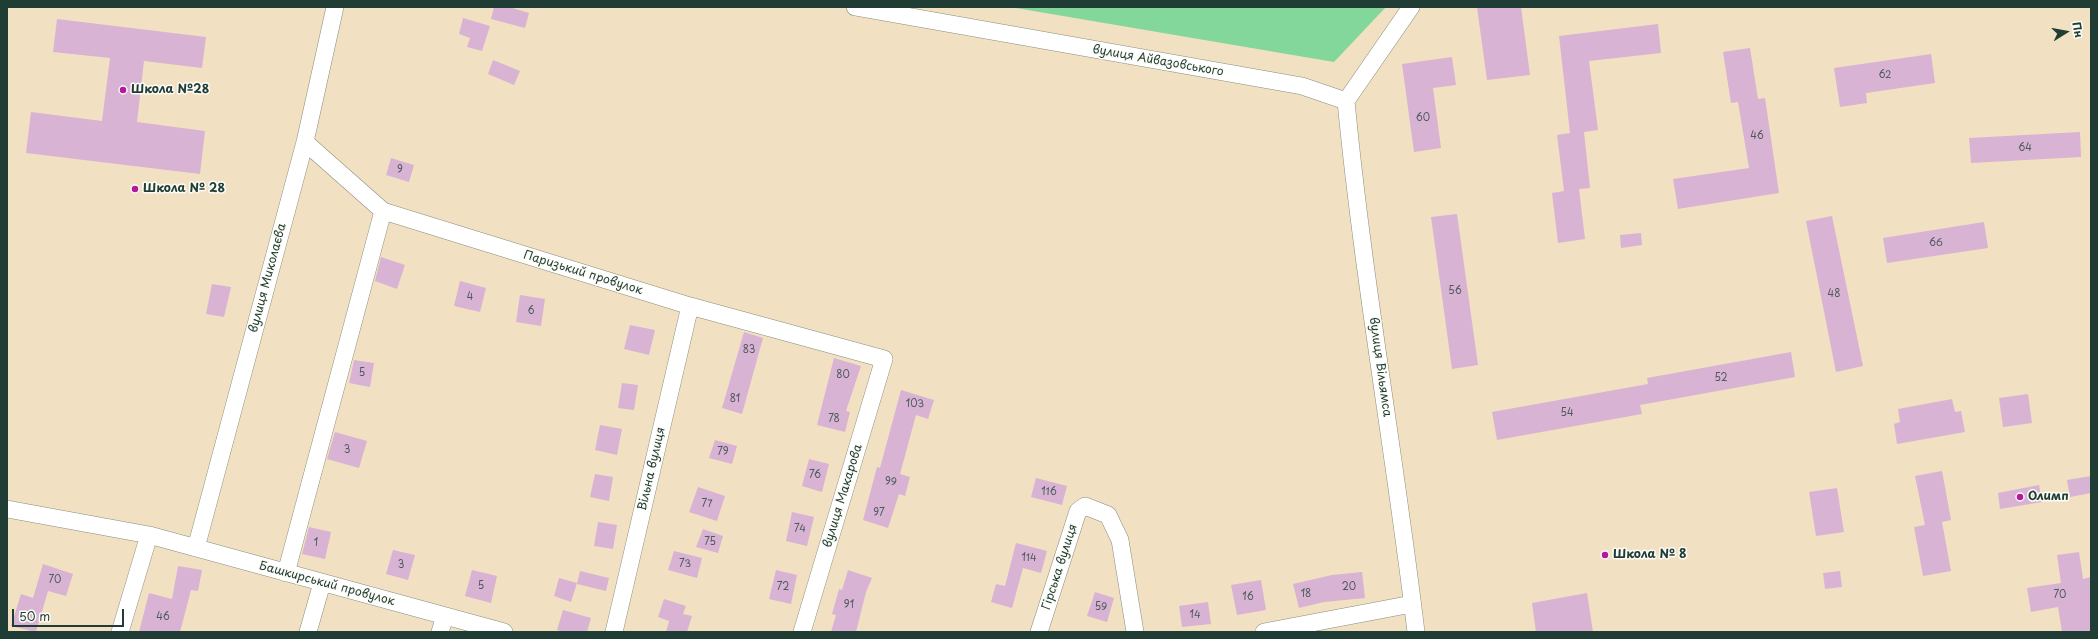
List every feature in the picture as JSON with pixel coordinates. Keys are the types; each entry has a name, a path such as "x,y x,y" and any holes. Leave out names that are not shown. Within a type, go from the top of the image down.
{"street":[{"name":"вулиця Миколаєва","path":"196,548 305,142 335,7"},
{"name":"вулиця Айвазовського","path":"855,7 1302,86 1346,102"},
{"path":"1346,102 1411,7"},
{"name":"вулиця Вільямса","path":"1346,102 1354,190 1416,632"},
{"name":"Паризький провулок","path":"305,142 383,211 690,306 884,360"},
{"path":"286,573 383,211"},
{"name":"Вільна вулиця","path":"614,632 690,306"},
{"name":"вулиця Макарова","path":"802,632 884,360"},
{"name":"Гірська вулиця","path":"1039,632 1078,511 1085,506 1108,515 1120,540 1135,632"},
{"name":"Башкирський провулок","path":"7,509 150,535 504,632"},
{"path":"120,632 150,535"},
{"path":"308,632 322,583"},
{"path":"1270,632 1412,604"},
{"path":"440,632 446,616"}],"green space":[{"path":"1010,7 1386,7 1334,62"}],"building":[{"path":"494,7 509,7 529,13 525,28 491,19"},
{"path":"1477,7 1521,7 1530,75 1487,80"},
{"path":"463,18 490,26 482,51 467,47 470,38 459,34"},
{"name":"Школа №28","path":"57,19 206,37 202,68 144,61 137,122 205,131 200,174 26,153 31,112 102,121 110,58 53,52"},
{"path":"1658,24 1661,53 1589,61 1598,130 1584,132 1590,188 1579,189 1585,239 1558,243 1552,193 1564,191 1557,135 1570,133 1559,36"},
{"path":"1750,48 1758,99 1765,98 1779,193 1678,209 1673,179 1749,168 1738,102 1731,103 1723,52"},
{"path":"1931,54 1935,83 1866,93 1867,103 1840,107 1834,68"},
{"path":"1452,57 1456,85 1433,88 1441,148 1414,152 1402,64"},
{"path":"493,60 520,71 514,85 488,74"},
{"path":"2080,132 2081,157 1971,163 1969,138"},
{"path":"391,158 414,165 409,182 386,175"},
{"path":"1457,214 1478,365 1452,369 1431,217"},
{"path":"1832,216 1863,366 1836,372 1806,221"},
{"path":"1984,222 1988,248 1887,263 1883,238"},
{"path":"1641,233 1642,245 1621,248 1620,235"},
{"path":"381,257 405,265 397,289 375,281"},
{"path":"460,281 486,288 480,312 454,306"},
{"path":"212,284 231,287 224,317 206,314"},
{"path":"520,295 545,299 541,326 516,322"},
{"path":"630,325 655,330 649,355 624,349"},
{"path":"744,332 763,338 742,414 722,408"},
{"path":"1791,352 1795,377 1640,405 1642,414 1497,440 1492,412 1648,384 1647,378"},
{"path":"834,358 861,366 846,411 850,412 845,432 817,425"},
{"path":"354,360 374,363 370,387 349,383"},
{"path":"622,383 638,385 634,410 618,408"},
{"path":"901,390 934,400 928,419 916,415 900,474 910,477 905,496 899,494 888,528 863,520 877,467 880,468"},
{"path":"2028,394 2032,423 2003,427 1999,398"},
{"path":"1952,399 1955,412 1961,411 1965,432 1897,444 1894,424 1900,422 1898,409"},
{"path":"600,425 622,429 617,455 595,450"},
{"path":"335,432 367,441 359,468 327,459"},
{"path":"715,440 737,446 732,464 709,458"},
{"path":"809,459 829,464 822,492 802,486"},
{"path":"1942,471 1951,520 1942,522 1951,571 1923,576 1914,527 1925,525 1915,476"},
{"path":"595,474 613,477 609,501 590,497"},
{"path":"2091,476 2091,493 2070,497 2067,480"},
{"path":"1036,478 1067,486 1062,505 1031,497"},
{"name":"Олимп","path":"2039,485 2042,502 2000,509 1998,493"},
{"path":"698,487 725,496 717,521 689,512"},
{"path":"1837,488 1844,532 1816,536 1809,492"},
{"path":"792,512 814,517 807,546 786,541"},
{"path":"598,522 617,525 613,549 594,546"},
{"path":"309,527 331,532 325,559 302,554"},
{"path":"703,529 723,536 718,553 696,547"},
{"path":"1016,543 1047,551 1041,573 1023,568 1012,608 991,602 996,584 1005,586"},
{"path":"393,550 415,555 408,580 386,574"},
{"path":"674,551 702,558 697,578 668,570"},
{"path":"2079,552 2083,579 2091,577 2091,632 2062,632 2058,607 2031,612 2027,588 2061,583 2057,555"},
{"path":"43,564 73,574 66,596 48,591 36,632 11,626 21,594 33,598"},
{"path":"178,566 202,570 198,591 191,590 180,632 139,632 149,593 172,599"},
{"path":"472,570 497,576 491,603 465,596"},
{"path":"776,570 797,575 791,604 769,599"},
{"path":"848,570 872,578 866,592 856,632 831,632 836,615 832,614 839,589 842,590"},
{"path":"580,571 609,578 606,591 577,584"},
{"path":"1840,571 1842,587 1825,589 1823,573"},
{"path":"1362,572 1365,598 1324,602 1299,608 1293,584 1332,575"},
{"path":"559,578 577,583 571,602 554,596"},
{"path":"1261,580 1266,610 1237,615 1231,585"},
{"path":"1095,592 1114,598 1107,622 1087,616"},
{"path":"1587,593 1593,632 1536,632 1532,603"},
{"path":"664,599 686,606 683,614 692,616 687,632 666,632 669,621 658,617"},
{"path":"1208,602 1211,624 1182,627 1179,606"},
{"path":"563,610 591,618 587,632 564,632 557,630"}],"place":[{"name":"Школа №28","path":"123,90"},
{"name":"Школа № 28","path":"135,189"},
{"name":"Олимп","path":"2020,497"},
{"name":"Школа № 8","path":"1605,555"}]}
